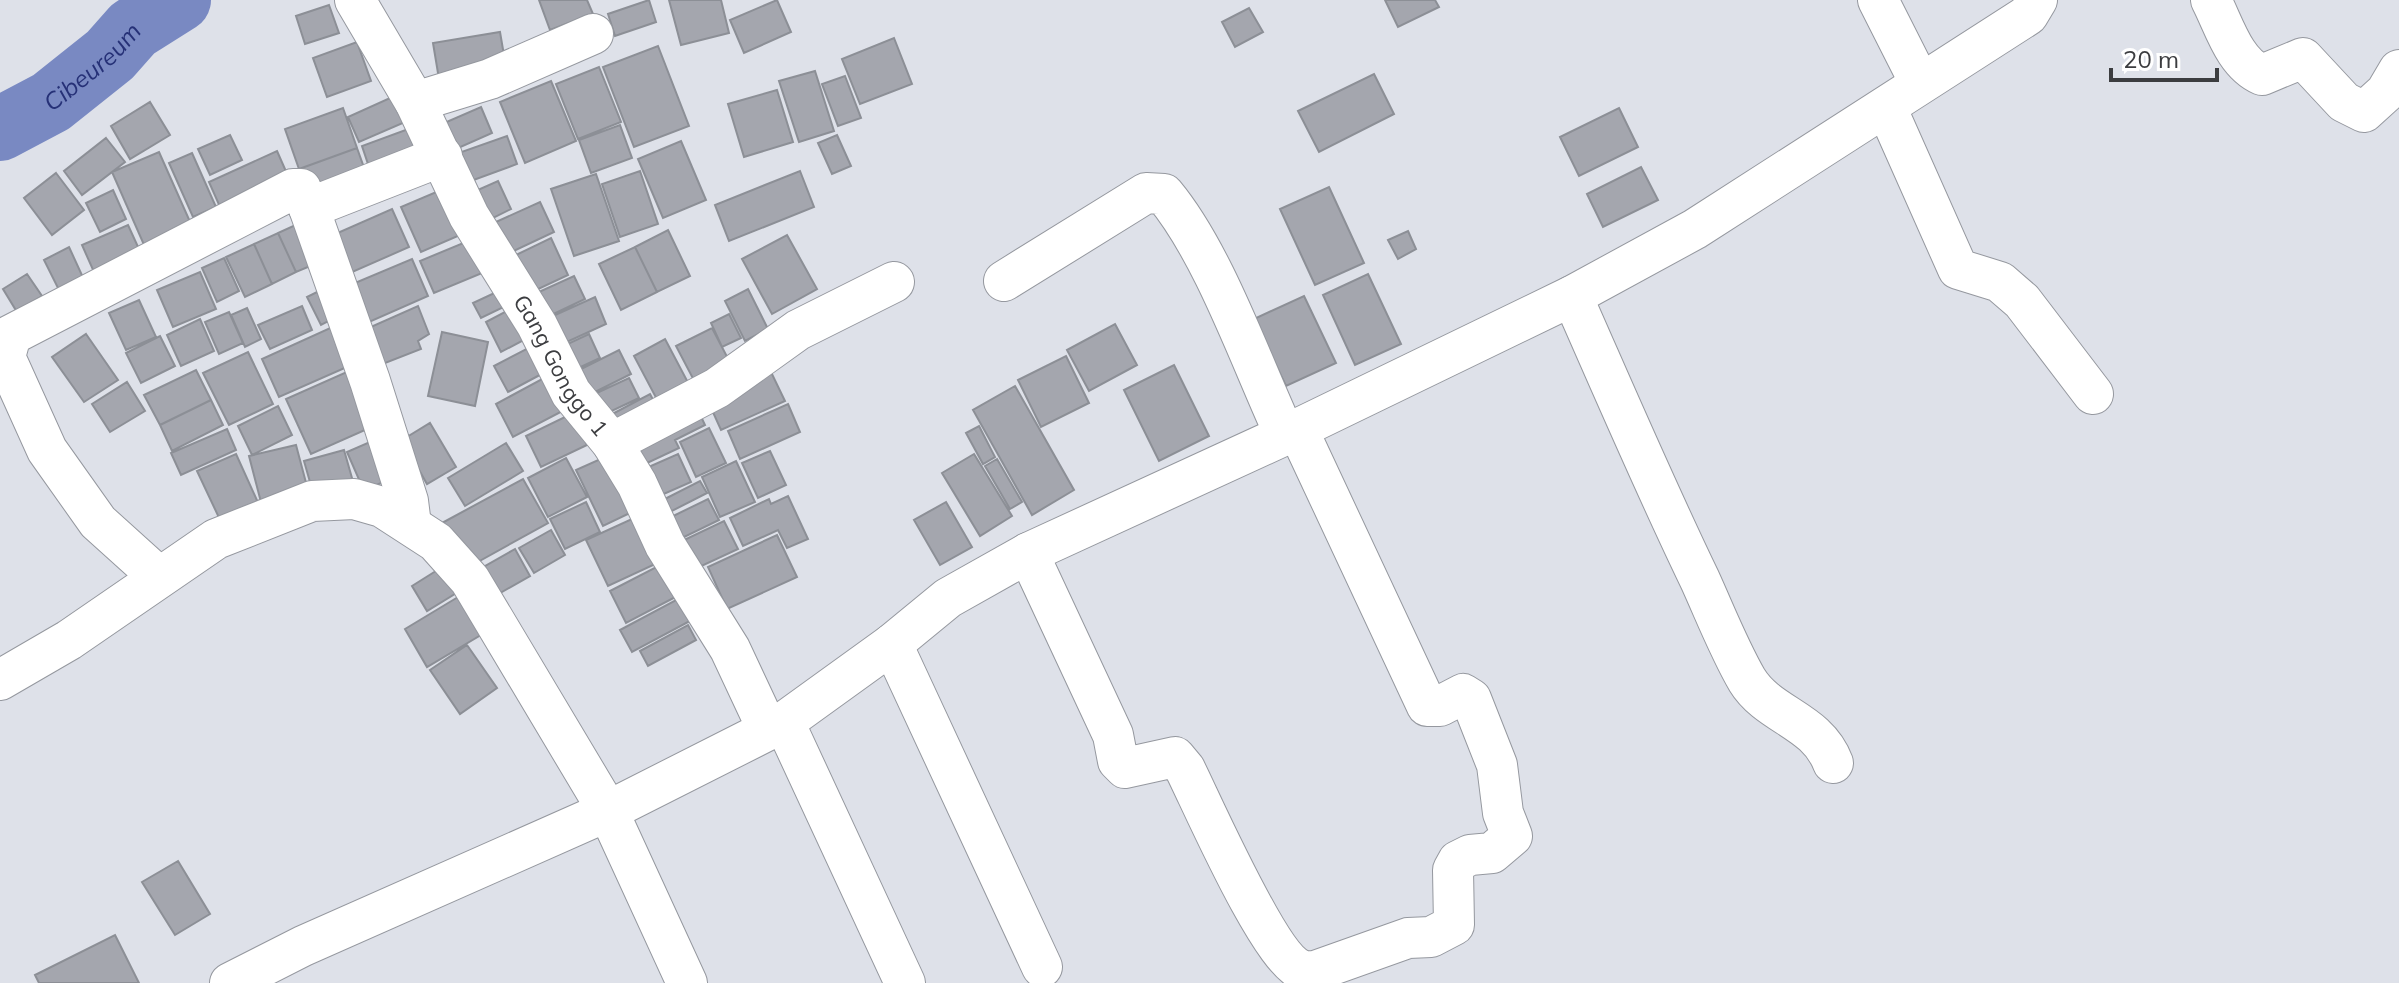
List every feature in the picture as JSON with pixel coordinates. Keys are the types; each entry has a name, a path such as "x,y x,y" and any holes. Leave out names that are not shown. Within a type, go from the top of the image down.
{"street":[{"name":"Gang Gonggo 1","path":"355,0 415,102 469,216 537,325 571,393 612,443 665,545 775,725 905,983"},
{"path":"1878,0 1920,83"},
{"path":"230,983 315,940 608,811 775,725 892,644 948,598 1028,553 1291,432 1572,296 1695,229 2028,15 2037,0"},
{"path":"2211,0 2239,57 2251,70 2262,75 2303,58 2344,102 2364,112 2386,92 2399,70"},
{"path":"415,102 490,79 593,34"},
{"path":"1886,107 1958,269 1967,275 2000,282 2022,301 2093,394"},
{"path":"309,208 442,156"},
{"path":"159,577 98,522 47,450 14,382 5,357 7,343 11,335 293,189 301,189 309,208 370,381 408,501 411,525"},
{"path":"1004,281 1146,193 1164,194 1183,217 1427,706 1440,706 1463,694 1471,699 1497,765 1503,813 1512,836 1492,853 1470,855 1458,861 1453,870 1454,925 1431,937 1408,938 1315,971 1301,971 1261,924 1185,769 1175,757 1125,768 1118,761 1113,735 1028,553"},
{"path":"612,443 717,388 798,330 894,282"},
{"path":"1572,296 1677,534 1748,682 1769,702 1808,726 1822,741 1833,763"},
{"path":"0,680 69,640 216,539 312,501 354,499 370,502 436,542 470,580 608,811 687,983"},
{"path":"892,644 1042,967"}],"building":[{"path":"539,0 587,0 593,14 550,30"},
{"path":"649,0 656,22 615,36 608,14"},
{"path":"669,0 721,0 729,33 681,45"},
{"path":"777,0 791,32 744,53 730,20"},
{"path":"1385,0 1435,0 1439,7 1398,27"},
{"path":"329,5 339,33 305,44 296,16"},
{"path":"1249,8 1263,32 1235,47 1222,22"},
{"path":"500,32 506,67 439,79 433,43"},
{"path":"894,38 912,84 860,104 842,59"},
{"path":"357,42 371,81 327,97 313,58"},
{"path":"658,46 689,126 634,147 603,67"},
{"path":"599,67 621,122 578,139 556,84"},
{"path":"815,71 834,131 799,142 779,81"},
{"path":"1374,74 1394,114 1319,152 1298,111"},
{"path":"845,76 861,118 838,126 822,84"},
{"path":"551,81 576,141 525,163 500,102"},
{"path":"777,90 793,142 744,157 728,104"},
{"path":"401,93 412,119 359,142 348,117"},
{"path":"150,102 170,135 130,159 111,126"},
{"path":"481,107 492,133 447,153 435,127"},
{"path":"343,108 357,148 299,169 285,129"},
{"path":"1619,108 1638,147 1579,176 1560,137"},
{"path":"620,125 632,158 591,173 579,140"},
{"path":"411,128 421,155 371,173 362,146"},
{"path":"230,135 242,160 210,175 198,149"},
{"path":"837,135 851,166 832,174 818,143"},
{"path":"507,136 517,164 460,185 450,156"},
{"path":"106,138 125,162 82,195 64,171"},
{"path":"681,141 706,200 663,218 638,159"},
{"path":"357,148 367,176 309,197 299,169"},
{"path":"277,151 292,185 224,216 209,182"},
{"path":"159,152 195,233 148,254 112,172"},
{"path":"192,153 216,207 193,217 169,163"},
{"path":"1641,167 1658,200 1603,227 1587,194"},
{"path":"640,171 658,224 620,237 602,184"},
{"path":"800,171 814,207 729,241 715,205"},
{"path":"56,173 84,210 52,235 24,198"},
{"path":"596,174 619,241 574,256 551,189"},
{"path":"498,181 511,209 485,222 471,193"},
{"path":"448,187 467,232 421,252 401,207"},
{"path":"1329,187 1364,263 1315,285 1280,209"},
{"path":"113,190 126,219 100,232 86,203"},
{"path":"540,202 554,232 501,257 487,226"},
{"path":"392,209 409,247 350,273 333,235"},
{"path":"302,222 320,262 296,272 278,233"},
{"path":"128,225 144,260 98,281 82,245"},
{"path":"668,230 690,276 657,292 635,247"},
{"path":"1408,231 1416,249 1398,259 1388,240"},
{"path":"278,233 296,272 272,284 254,244"},
{"path":"787,235 817,289 772,314 742,259"},
{"path":"551,238 568,275 532,292 514,256"},
{"path":"473,239 487,271 434,293 420,261"},
{"path":"254,244 272,284 245,297 226,257"},
{"path":"69,247 86,284 62,296 44,260"},
{"path":"635,247 657,292 621,310 599,264"},
{"path":"224,258 239,291 217,302 202,268"},
{"path":"412,259 428,296 360,326 343,288"},
{"path":"200,272 216,309 173,327 157,290"},
{"path":"27,274 42,296 17,312 3,289"},
{"path":"1368,274 1401,344 1355,365 1323,295"},
{"path":"574,276 585,299 541,320 530,296"},
{"path":"327,287 340,315 321,325 307,297"},
{"path":"505,288 512,303 481,318 473,303"},
{"path":"748,289 768,329 745,341 725,301"},
{"path":"1304,296 1336,363 1286,386 1254,319"},
{"path":"595,297 606,324 556,347 544,320"},
{"path":"139,300 156,337 126,350 109,313"},
{"path":"520,304 535,334 501,352 486,322"},
{"path":"302,306 312,330 270,349 258,325"},
{"path":"418,306 429,334 418,341 421,349 380,365 364,330"},
{"path":"247,308 261,339 245,347 231,315"},
{"path":"229,312 243,343 219,354 205,322"},
{"path":"729,314 741,338 722,347 711,323"},
{"path":"200,319 214,351 181,366 167,335"},
{"path":"339,324 356,363 279,397 262,359"},
{"path":"1115,324 1137,365 1089,391 1067,350"},
{"path":"712,328 735,372 699,390 676,346"},
{"path":"442,332 488,342 475,406 428,396"},
{"path":"86,334 118,380 84,402 52,357"},
{"path":"589,334 600,358 570,372 559,348"},
{"path":"160,336 175,366 141,383 126,353"},
{"path":"665,339 693,392 662,409 634,356"},
{"path":"538,343 551,369 508,392 494,366"},
{"path":"619,350 631,374 583,398 571,374"},
{"path":"248,352 273,404 229,425 203,373"},
{"path":"1066,356 1089,403 1041,427 1018,380"},
{"path":"1174,365 1209,436 1159,461 1124,390"},
{"path":"196,370 211,400 160,425 144,395"},
{"path":"770,370 785,401 721,430 707,399"},
{"path":"349,371 374,426 311,454 286,399"},
{"path":"555,372 572,406 513,437 496,404"},
{"path":"629,378 639,398 597,418 588,397"},
{"path":"127,382 145,411 110,432 92,404"},
{"path":"1015,386 1074,490 1032,515 973,410"},
{"path":"650,394 660,413 601,420"},
{"path":"211,400 223,425 172,451 160,425"},
{"path":"788,404 800,432 740,459 728,431"},
{"path":"278,406 292,435 252,455 238,426"},
{"path":"696,406 705,425 675,440 679,448 643,465 630,437"},
{"path":"573,413 587,445 541,467 526,436"},
{"path":"430,423 456,467 427,484 402,440"},
{"path":"979,426 995,457 983,464 966,433"},
{"path":"709,428 726,463 696,477 680,442"},
{"path":"227,429 236,450 181,475 171,453"},
{"path":"379,438 396,476 364,491 347,452"},
{"path":"506,443 523,471 465,506 448,478"},
{"path":"296,445 309,494 262,506 249,456"},
{"path":"344,450 354,485 314,496 304,461"},
{"path":"770,451 786,485 758,498 742,463"},
{"path":"236,454 260,507 222,524 197,471"},
{"path":"678,454 691,482 657,497 644,469"},
{"path":"974,454 1012,516 980,536 942,473"},
{"path":"605,457 632,512 603,526 576,470"},
{"path":"566,458 587,497 548,517 528,478"},
{"path":"997,459 1022,502 1010,509 985,466"},
{"path":"736,461 755,502 720,517 702,477"},
{"path":"523,479 548,523 467,568 442,523"},
{"path":"700,481 707,493 662,516 655,504"},
{"path":"788,496 808,539 787,548 778,530 743,546 730,518 769,499 771,504"},
{"path":"708,499 719,520 676,541 665,520"},
{"path":"586,502 600,532 565,549 550,519"},
{"path":"946,502 972,547 940,565 914,520"},
{"path":"645,513 666,559 608,586 586,540"},
{"path":"724,521 738,549 695,569 682,541"},
{"path":"551,530 565,555 534,573 519,548"},
{"path":"777,535 797,577 727,609 708,567"},
{"path":"515,549 530,576 488,600 473,573"},
{"path":"668,561 685,592 626,623 610,591"},
{"path":"447,564 463,589 427,611 412,586"},
{"path":"691,592 703,614 632,652 620,630"},
{"path":"463,594 486,632 427,667 405,629"},
{"path":"688,625 696,640 648,666 640,651"},
{"path":"467,645 497,688 460,714 430,670"},
{"path":"178,861 210,914 175,935 142,882"},
{"path":"115,935 139,983 39,983 35,975"}],"waterway":[{"name":"Cibeureum","path":"0,129 51,102 110,55 133,29 179,0"}]}
